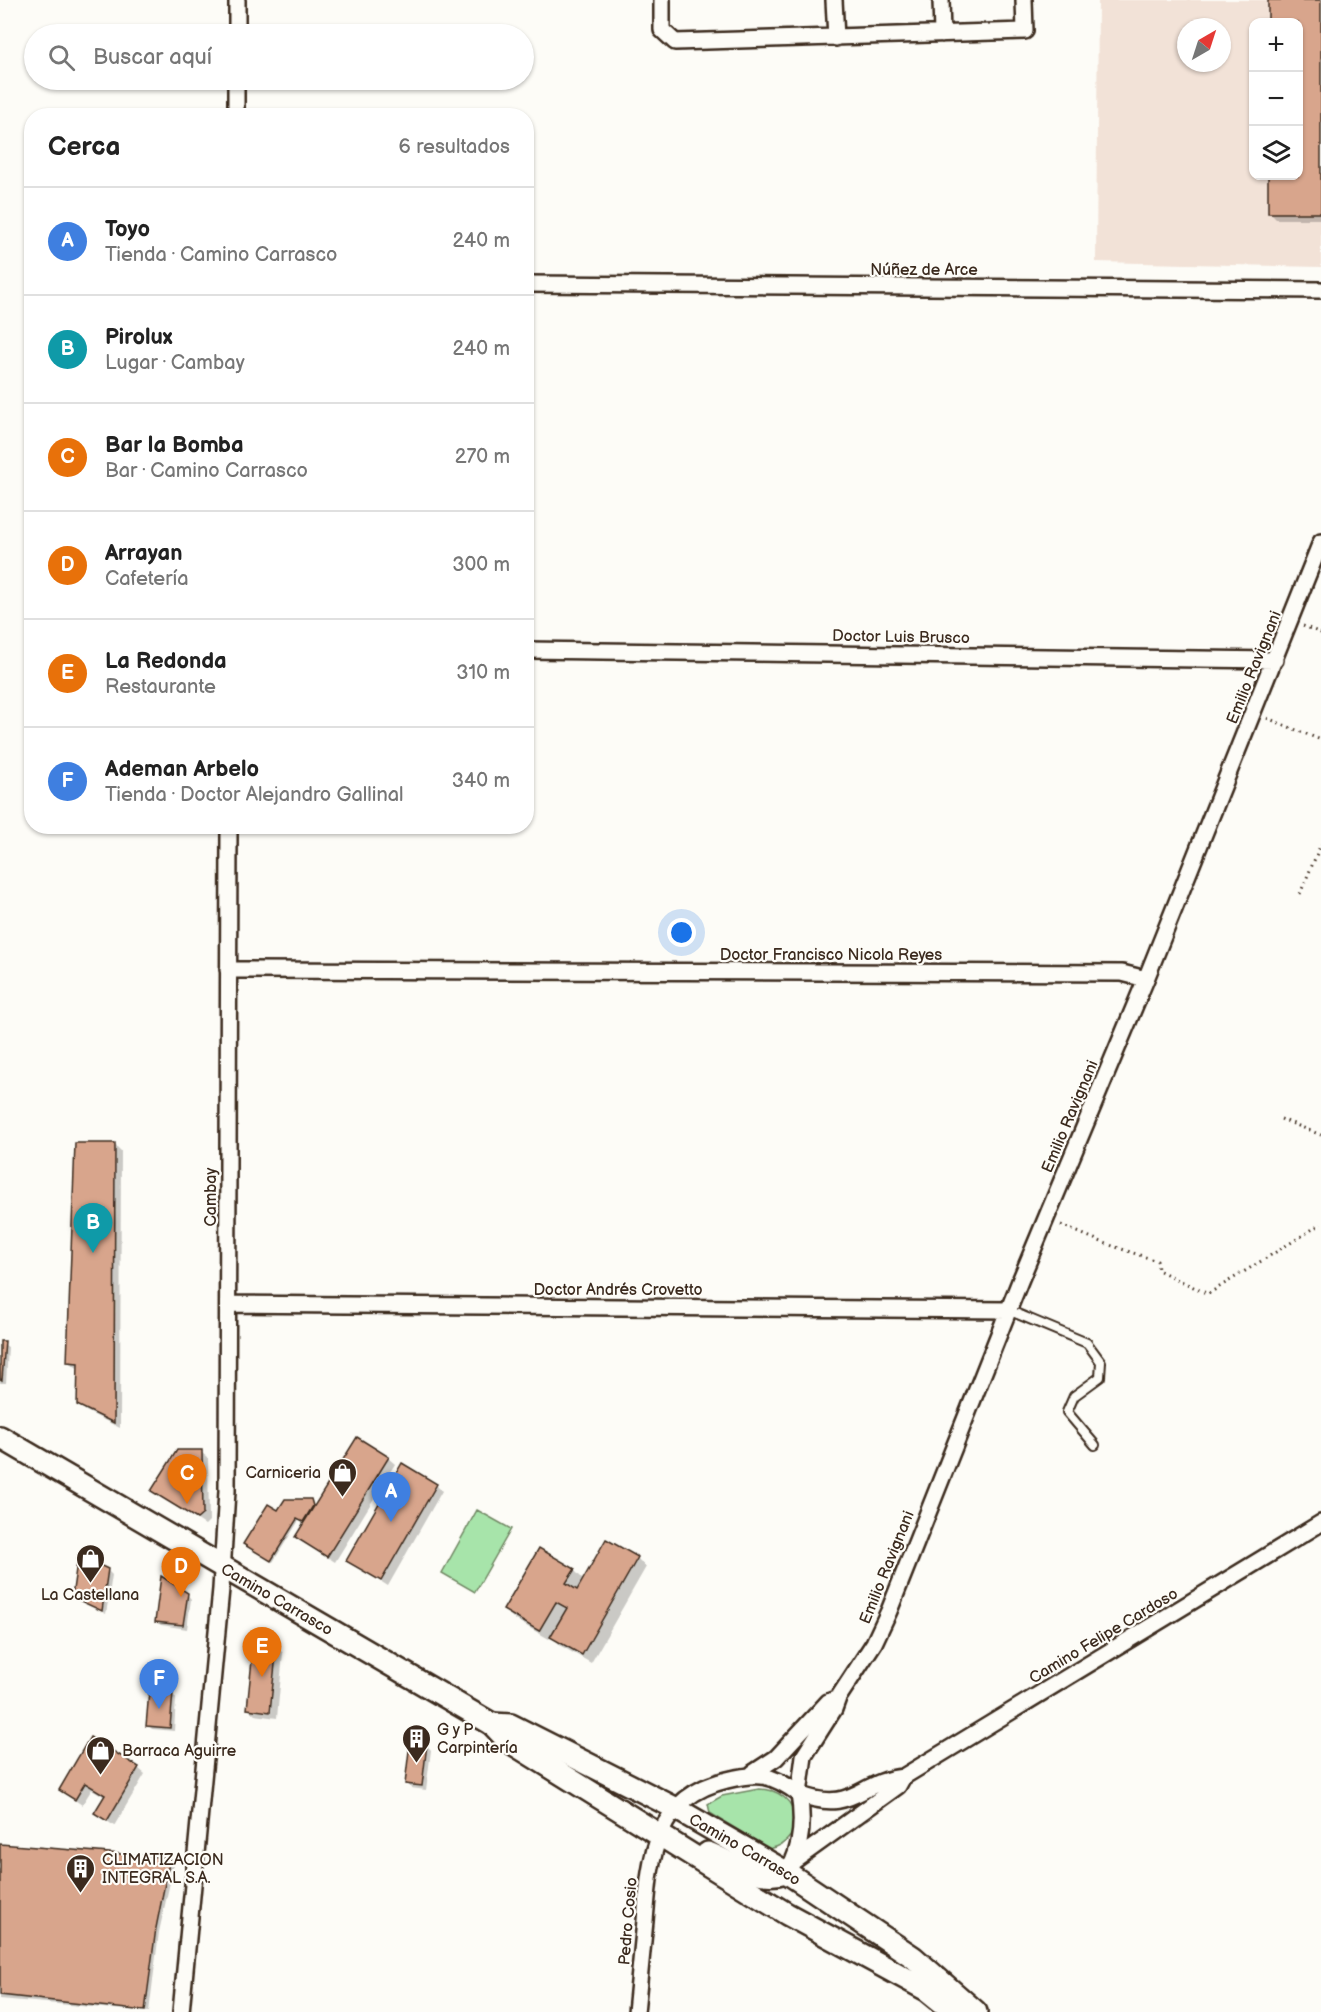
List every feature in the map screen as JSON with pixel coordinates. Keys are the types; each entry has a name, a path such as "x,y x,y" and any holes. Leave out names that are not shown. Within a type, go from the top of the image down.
{"main road":[{"name":"Camino Carrasco","path":"0,1437 492,1724 507,1740 788,1914 927,1990 954,2012"},
{"name":"Camino Carrasco","path":"492,1724 511,1725 790,1867 913,1957 976,2012"},
{"path":"660,1834 759,1875 775,1876 790,1867"}],"street":[{"path":"237,0 237,24"},
{"path":"662,0 662,30 675,42 1025,31 1024,0"},
{"path":"834,0 836,38"},
{"path":"941,0 942,34"},
{"path":"236,90 236,108"},
{"name":"Núñez de Arce","path":"534,284 1321,290"},
{"name":"Emilio Ravignani","path":"790,1867 801,1833 802,1813 799,1794 804,1756 874,1643 888,1611 1008,1310 1254,713 1321,542"},
{"name":"Doctor Luis Brusco","path":"534,650 1275,660"},
{"name":"Cambay","path":"181,2012 227,1491 229,834"},
{"name":"Doctor Francisco Nicola Reyes","path":"228,970 1122,973 1146,979"},
{"name":"Doctor Andrés Crovetto","path":"228,1304 1008,1310"},
{"name":"Camino Felipe Cardoso","path":"799,1794 817,1801 836,1801 853,1797 892,1778 903,1777 1321,1523"},
{"name":"Emilio Ravignani","path":"660,1834 675,1808 684,1799 710,1784 753,1773 776,1758 828,1702 838,1698"},
{"path":"753,1773 784,1783 799,1794"},
{"name":"Camino Felipe Cardoso","path":"790,1867 898,1786 903,1777"},
{"name":"Pedro Cosio","path":"636,2012 650,1863 660,1834"}],"lane":[{"path":"1008,1310 1087,1343 1101,1362 1100,1377 1074,1396 1067,1412 1095,1445"}],"path":[{"path":"1254,713 1321,740"},
{"path":"1300,894 1321,844"},
{"path":"1281,1119 1321,1136"},
{"path":"1046,1218 1104,1243 1157,1261 1158,1270 1208,1294 1321,1224"}],"shaded area":[{"path":"1098,0 1321,0 1321,267 1096,262"}],"green space":[{"path":"477,1510 511,1529 475,1592 442,1573"},
{"path":"759,1789 773,1791 784,1797 795,1816 790,1836 782,1844 769,1849 710,1813 708,1804 722,1796"}],"building":[{"path":"1268,0 1321,0 1321,213 1268,213 1268,180 1303,180 1303,18 1268,18"},
{"path":"75,1143 115,1143 114,1423 77,1405 78,1363 67,1362"},
{"path":"0,1341 5,1341 2,1380 0,1379"},
{"name":"Carniceria","path":"357,1437 389,1457 327,1557 295,1537"},
{"path":"177,1450 202,1450 203,1514 197,1519 151,1491"},
{"path":"402,1463 437,1484 381,1581 346,1561"},
{"path":"285,1499 311,1499 313,1506 303,1522 297,1519 271,1561 243,1544 268,1504 278,1510"},
{"path":"606,1539 638,1557 582,1655 550,1637 567,1608 556,1602 539,1631 503,1610 539,1548 575,1569 566,1583 577,1590"},
{"name":"La Castellana","path":"78,1555 108,1569 102,1611 72,1597"},
{"path":"161,1576 188,1593 183,1625 155,1622"},
{"path":"255,1631 277,1645 270,1712 247,1709"},
{"path":"149,1691 173,1692 170,1728 146,1726"},
{"name":"Barraca Aguirre","path":"90,1737 139,1767 107,1821 94,1813 105,1795 85,1783 75,1800 59,1790"},
{"name":"G y P Carpintería","path":"410,1742 427,1744 422,1786 405,1784"},
{"name":"CLIMATIZACION INTEGRAL S.A.","path":"0,1844 170,1858 156,1928 145,2011 0,1995"}],"place":[{"name":"Pirolux","path":"93,1253"},
{"name":"Carniceria","path":"342,1498"},
{"name":"Bar la Bomba","path":"187,1504"},
{"name":"Toyo","path":"391,1522"},
{"name":"La Castellana","path":"90,1584"},
{"name":"Arrayan","path":"181,1597"},
{"name":"La Redonda","path":"262,1677"},
{"name":"Ademan Arbelo","path":"159,1709"},
{"name":"G y P Carpintería","path":"416,1764"},
{"name":"Barraca Aguirre","path":"101,1776"},
{"name":"CLIMATIZACION INTEGRAL S.A.","path":"81,1894"}]}
